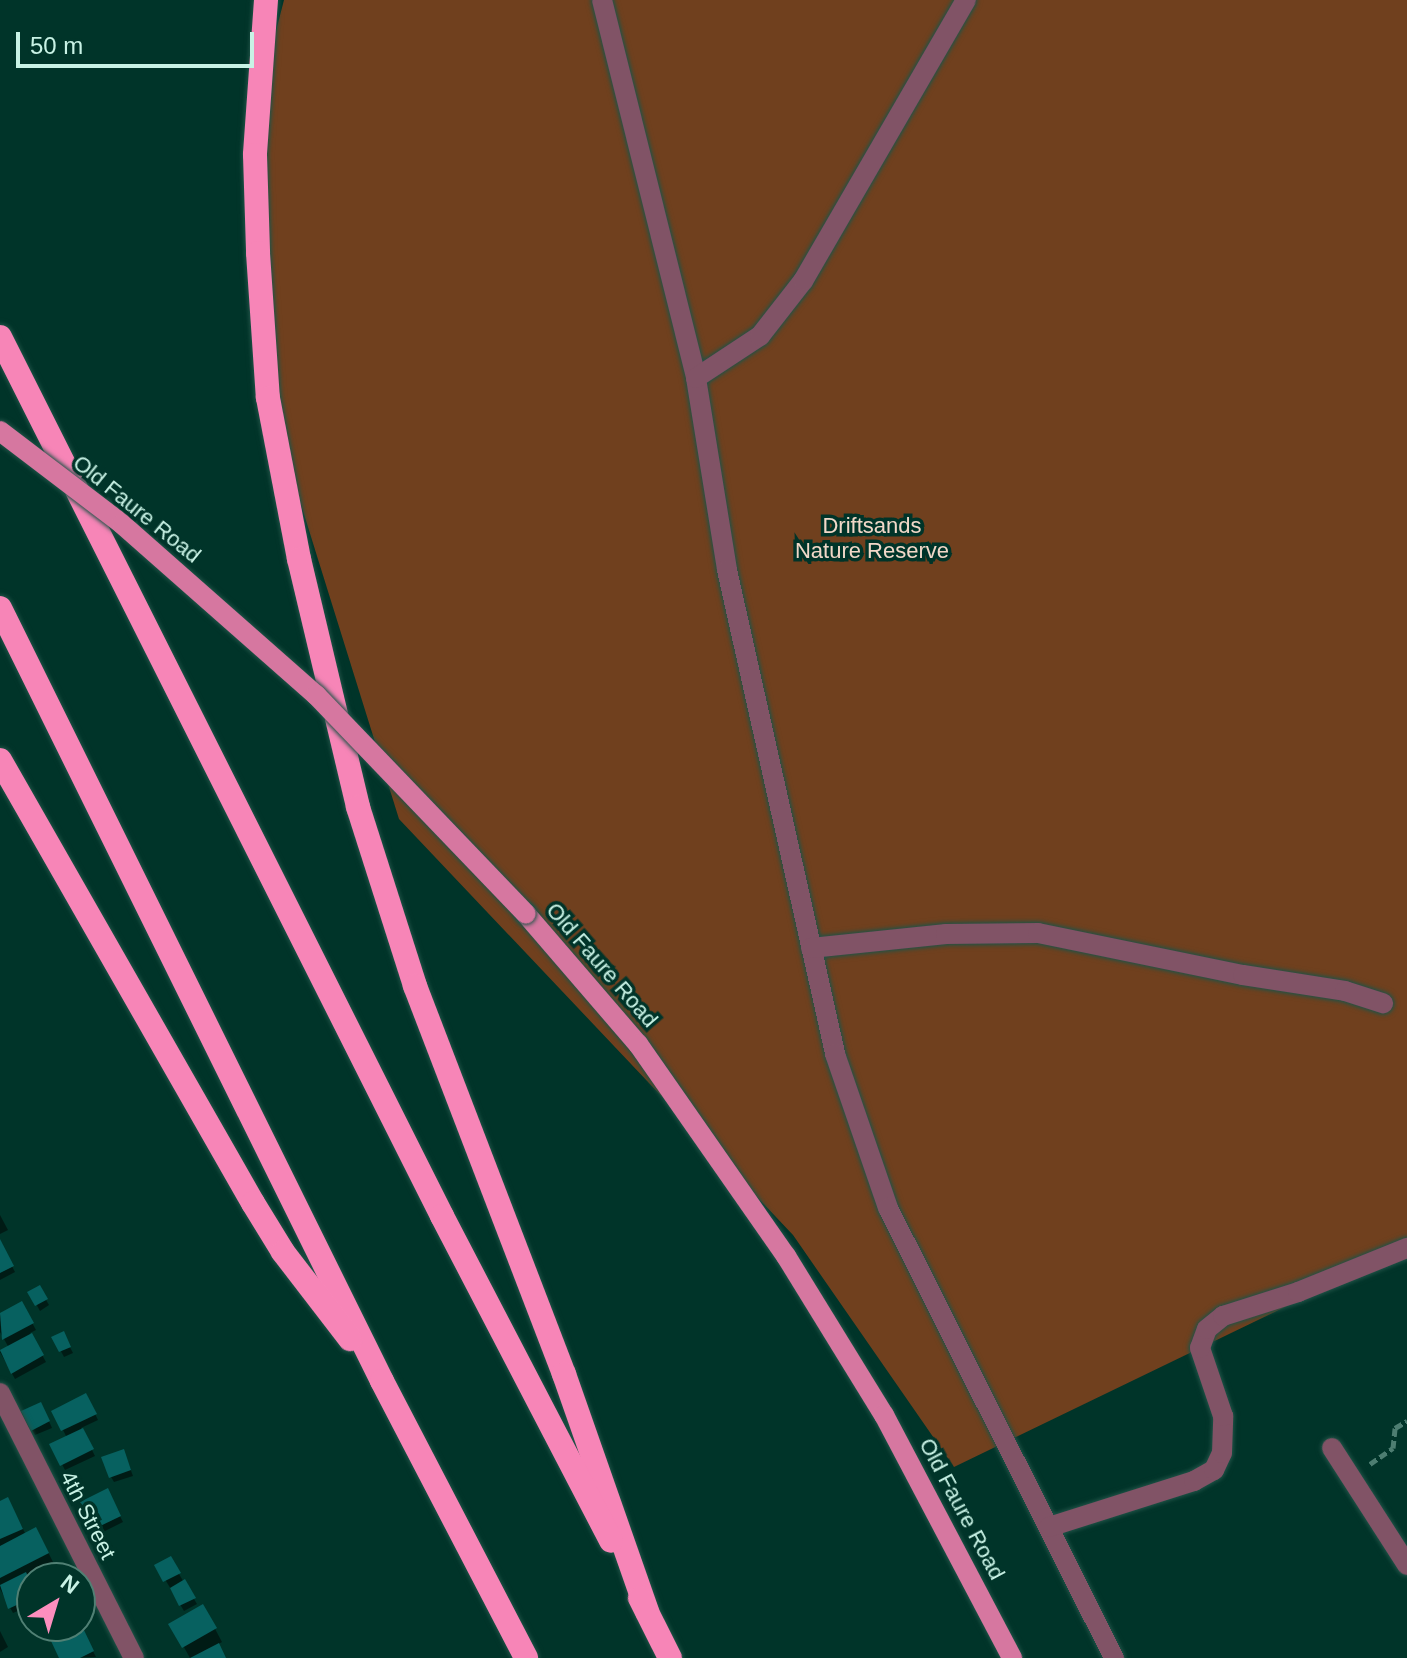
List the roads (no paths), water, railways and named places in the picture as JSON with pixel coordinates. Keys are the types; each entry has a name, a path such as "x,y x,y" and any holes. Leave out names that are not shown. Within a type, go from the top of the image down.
{"highway":[{"path":"266,0 255,155 258,253 268,398 302,575 358,807 415,986 569,1389 647,1611"},
{"path":"0,337 442,1216 670,1658"},
{"path":"0,608 382,1381 526,1658"},
{"path":"0,760 283,1252 382,1381"}],"main road":[{"name":"Old Faure Road","path":"0,431 122,524 316,695 526,914 638,1044 786,1256 892,1428 1012,1658"}],"street":[{"path":"602,0 696,378 727,570 835,1054 888,1208 1114,1658"},
{"path":"696,378 760,336 803,281 966,0"},
{"path":"811,948 946,934 1038,933 1243,975 1345,991 1383,1003"},
{"path":"1049,1527 1194,1481 1214,1470 1222,1453 1223,1416 1200,1348 1207,1329 1223,1316 1298,1292 1407,1248"},
{"name":"4th Street","path":"0,1393 134,1658"},
{"path":"1332,1448 1407,1565"}],"park label":[{"name":"Driftsands Nature Reserve","path":"872,538"}]}
